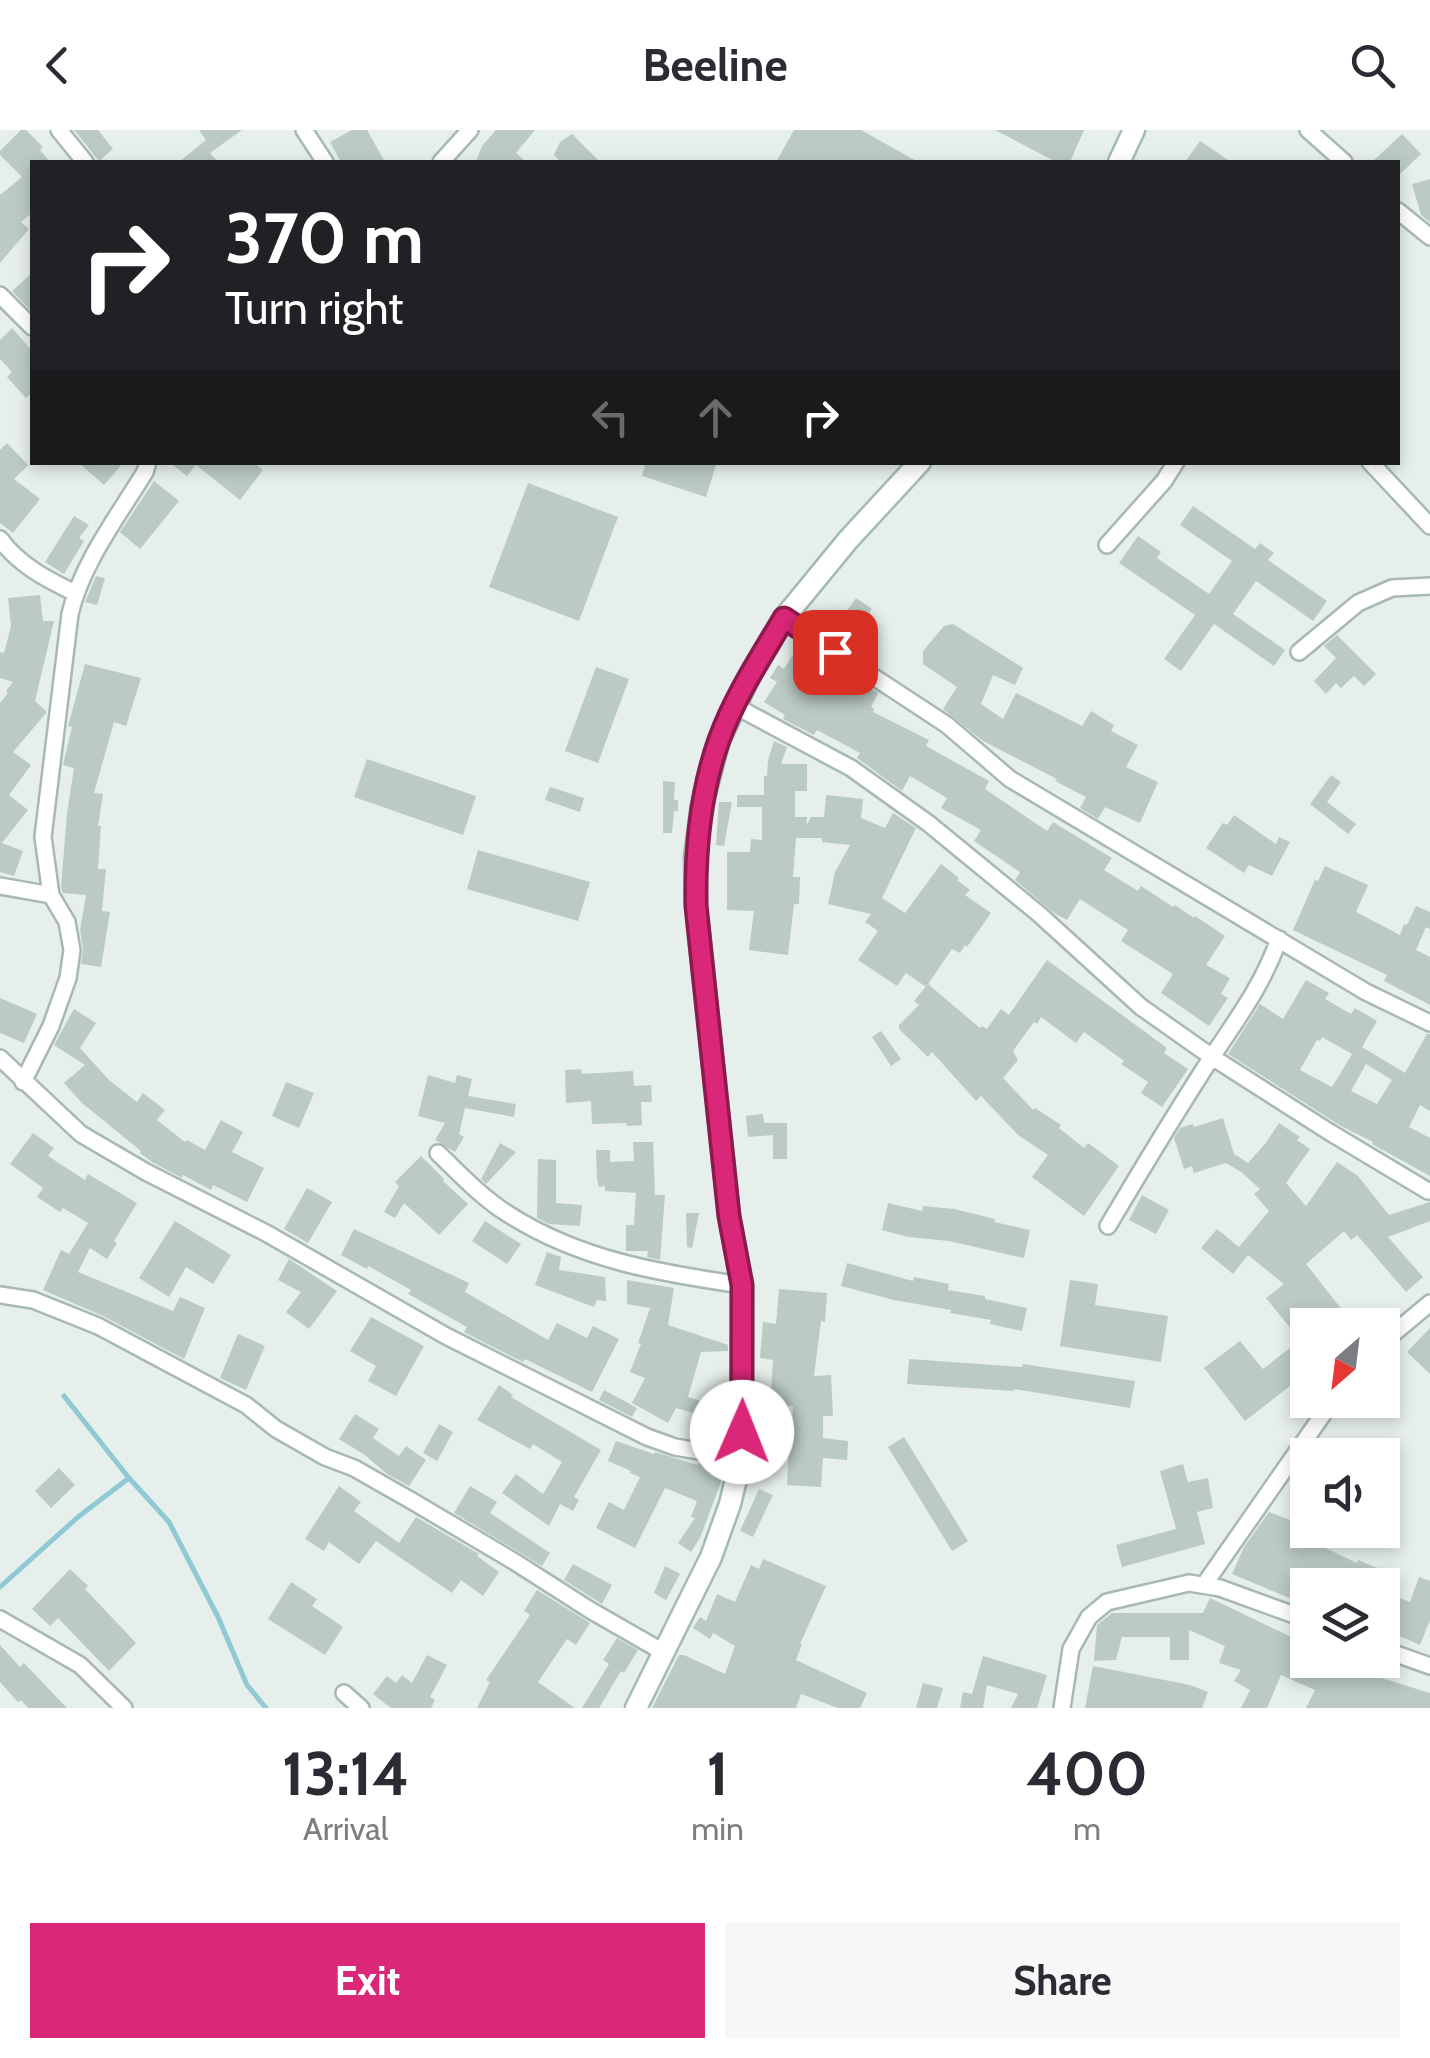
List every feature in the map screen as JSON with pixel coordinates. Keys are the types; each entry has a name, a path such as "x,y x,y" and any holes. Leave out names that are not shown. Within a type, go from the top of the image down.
{"main road":[{"path":"1120,160 1134,130"},
{"path":"636,1708 711,1557 741,1458 742,1285 729,1216 696,906 695,857 702,805 719,740 784,618 917,465"}],"street":[{"path":"60,130 83,160"},
{"path":"304,130 324,160"},
{"path":"443,160 470,130"},
{"path":"1308,130 1342,160"},
{"path":"1400,213 1430,237"},
{"path":"0,296 30,325"},
{"path":"23,1082 51,1026 68,978 72,950 66,922 51,895 44,838 75,593 147,465"},
{"path":"1107,545 1174,465"},
{"path":"1373,465 1430,526"},
{"path":"0,539 24,564 75,593"},
{"path":"1298,652 1358,603 1392,588 1430,586"},
{"path":"784,618 947,726 1010,779 1366,992 1430,1023"},
{"path":"735,706 851,768 1039,914 1141,1007 1212,1057 1428,1191"},
{"path":"0,886 51,895"},
{"path":"1108,1226 1245,1010 1267,971 1279,938"},
{"path":"0,1058 81,1134 446,1336 648,1437 675,1448 741,1458"},
{"path":"438,1153 476,1190 538,1231 616,1263 742,1285"},
{"path":"1,1296 33,1300 98,1326 246,1405 276,1429 438,1516 665,1653"},
{"path":"1400,1328 1430,1303"},
{"path":"1204,1585 1320,1418"},
{"path":"1062,1708 1072,1649 1089,1617 1108,1602 1189,1583 1220,1588 1290,1613"},
{"path":"0,1620 80,1665 124,1708"},
{"path":"1400,1655 1430,1666"},
{"path":"344,1692 361,1708"}],"building":[{"path":"21,130 26,130 43,147 40,150 48,160 30,160 30,215 21,222 29,229 0,263 0,195 22,177 0,151"},
{"path":"74,130 98,130 113,149 98,160"},
{"path":"199,130 242,130 210,153 216,160 181,160 206,140"},
{"path":"352,130 367,130 384,160 340,160 330,142"},
{"path":"496,130 535,130 516,153 524,160 477,160 482,146"},
{"path":"794,130 861,130 914,160 777,160"},
{"path":"995,130 1084,130 1071,160 1052,160"},
{"path":"572,134 598,160 559,160 554,155 560,142"},
{"path":"1402,134 1421,154 1400,174 1400,160 1374,160"},
{"path":"1200,141 1228,160 1186,160"},
{"path":"1430,179 1430,222 1421,215 1412,184"},
{"path":"30,275 30,310 12,291"},
{"path":"12,328 30,349 30,395 26,398 7,377 12,372 0,359 0,340"},
{"path":"7,443 28,465 14,479 40,499 13,533 0,523 0,450"},
{"path":"81,465 121,465 104,485"},
{"path":"173,465 196,465 187,476"},
{"path":"196,465 257,465 263,470 240,500"},
{"path":"645,465 716,465 706,497 642,476"},
{"path":"154,481 179,501 140,549 120,532"},
{"path":"528,483 618,517 579,621 489,587"},
{"path":"1193,506 1255,549 1260,543 1274,553 1268,560 1327,601 1313,621 1256,581 1233,614 1285,650 1274,666 1214,624 1181,671 1164,659 1195,615 1119,563 1138,536 1161,552 1157,558 1209,594 1232,561 1180,525"},
{"path":"74,516 89,525 64,574 45,562"},
{"path":"96,576 105,578 97,605 85,602"},
{"path":"40,595 43,621 54,621 35,701 47,712 13,752 31,765 9,795 28,810 2,843 23,851 14,876 0,872 0,703 13,682 0,678 0,652 4,653 11,626 8,598"},
{"path":"856,598 872,609 856,631 851,628 859,637 852,649 840,637 850,627 842,618"},
{"path":"953,624 1023,668 1015,685 993,675 981,704 1003,719 1016,693 1082,726 1091,711 1114,725 1111,731 1138,745 1126,767 1158,782 1140,823 1105,807 1098,819 1080,808 1086,797 983,741 943,709 957,687 923,664 923,651 944,626"},
{"path":"1337,635 1376,674 1364,686 1354,676 1341,688 1336,683 1326,694 1314,681 1336,658 1324,646"},
{"path":"795,651 878,693 871,707 873,712 929,740 926,746 989,781 985,789 1047,831 1053,822 1112,858 1104,870 1138,891 1141,886 1225,936 1206,965 1230,978 1221,994 1228,998 1209,1026 1161,993 1173,974 1121,941 1128,930 1080,899 1067,920 1054,913 1015,880 1020,872 974,841 981,830 941,808 947,798 910,776 902,791 857,758 860,753 817,730 814,735 783,719 785,715 764,702 777,682 770,678 778,665 784,669"},
{"path":"85,664 141,678 126,726 114,722 94,793 103,794 98,869 106,869 102,911 110,912 101,967 81,964 80,930 86,895 63,893 61,887 74,768 63,765 72,727 68,726"},
{"path":"596,667 629,679 598,763 565,751"},
{"path":"774,741 787,747 781,764 807,764 807,791 795,791 795,817 807,817 806,826 811,817 824,817 826,795 863,799 861,818 885,828 893,813 916,828 882,898 905,913 941,864 970,890 965,895 991,913 967,947 960,953 952,949 926,987 906,973 897,986 858,960 878,931 865,922 871,914 828,904 835,872 850,845 822,842 822,838 796,838 793,877 800,877 799,904 794,904 788,955 749,950 754,911 727,910 727,852 750,852 751,839 762,840 762,807 737,807 737,795 764,795 764,776"},
{"path":"367,759 476,796 463,835 354,797"},
{"path":"1331,775 1341,782 1327,802 1356,824 1348,834 1310,804"},
{"path":"663,781 675,782 678,811 674,811 672,833 663,833"},
{"path":"550,787 584,798 580,812 545,800"},
{"path":"719,802 732,802 724,846 716,845"},
{"path":"1234,815 1276,844 1279,837 1290,842 1272,876 1249,865 1244,873 1206,848 1223,823 1227,825"},
{"path":"478,850 590,882 578,921 467,889"},
{"path":"1325,866 1368,885 1356,912 1400,935 1416,906 1430,912 1430,929 1426,927 1416,950 1430,957 1430,1005 1384,981 1387,975 1293,930"},
{"path":"1047,960 1167,1048 1164,1053 1188,1069 1162,1107 1141,1093 1148,1082 1084,1032 1076,1043 1041,1017 1013,1051 1018,1060 1003,1078 1033,1110 1061,1125 1059,1128 1084,1148 1088,1143 1119,1166 1084,1216 1032,1177 1048,1155 1018,1135 981,1096 976,1101 932,1052 928,1057 899,1029 919,1005 914,1001 928,984 980,1028 987,1029 1001,1009 1009,1015"},
{"path":"1306,980 1329,993 1325,999 1351,1014 1355,1008 1377,1021 1362,1047 1405,1073 1430,1034 1430,1111 1420,1105 1409,1127 1430,1138 1430,1176 1341,1126 1228,1054 1260,1004 1283,1019","holes":["1322,1037 1352,1054 1332,1087 1300,1070","1366,1064 1392,1080 1377,1104 1351,1091"]},
{"path":"0,998 37,1014 24,1043 0,1033"},
{"path":"74,1009 96,1023 80,1048 109,1080 137,1102 143,1093 165,1110 157,1120 185,1142 205,1150 221,1120 243,1132 232,1152 264,1168 247,1202 213,1185 211,1190 183,1175 182,1178 152,1162 64,1083 85,1065 54,1045"},
{"path":"881,1031 901,1059 891,1066 872,1037"},
{"path":"581,1069 582,1074 633,1071 634,1086 651,1085 652,1102 641,1102 642,1125 592,1124 591,1101 566,1103 565,1070"},
{"path":"428,1075 455,1083 457,1075 472,1079 468,1096 516,1104 514,1117 465,1108 459,1134 464,1137 455,1152 435,1140 445,1123 418,1116"},
{"path":"286,1082 314,1093 299,1128 272,1116"},
{"path":"763,1114 764,1123 787,1123 787,1159 773,1159 773,1135 748,1137 746,1116"},
{"path":"1223,1118 1234,1154 1248,1163 1279,1123 1300,1137 1297,1140 1310,1149 1286,1183 1306,1206 1337,1162 1358,1176 1389,1215 1430,1202 1430,1221 1388,1237 1423,1277 1406,1292 1357,1235 1351,1240 1344,1231 1306,1264 1341,1308 1290,1308 1290,1328 1266,1298 1284,1284 1248,1255 1233,1274 1201,1248 1217,1229 1239,1247 1269,1211 1254,1194 1260,1189 1226,1163 1194,1173 1192,1166 1184,1169 1174,1138 1180,1128 1193,1124 1194,1127"},
{"path":"33,1133 54,1148 48,1156 85,1180 88,1174 137,1203 107,1259 90,1248 78,1272 173,1311 180,1297 205,1308 184,1359 103,1316 43,1290 61,1250 69,1254 88,1223 37,1197 43,1188 10,1164"},
{"path":"633,1142 653,1142 655,1195 665,1195 660,1260 647,1257 648,1251 626,1251 626,1225 634,1225 636,1193 605,1191 597,1180 596,1150 610,1150 610,1162 634,1161"},
{"path":"500,1143 516,1152 486,1184 481,1179"},
{"path":"421,1156 468,1204 439,1235 404,1203 395,1218 384,1212 399,1186 395,1182"},
{"path":"538,1159 556,1160 556,1203 582,1205 580,1226 549,1224 537,1218"},
{"path":"307,1188 332,1202 308,1243 284,1229"},
{"path":"1142,1195 1169,1210 1156,1234 1129,1220"},
{"path":"888,1203 922,1211 923,1206 954,1209 1030,1230 1024,1258 882,1230"},
{"path":"686,1213 699,1213 692,1248 687,1247"},
{"path":"175,1221 231,1255 213,1284 186,1267 169,1297 139,1278"},
{"path":"485,1221 521,1244 507,1264 472,1241"},
{"path":"354,1229 469,1283 465,1292 548,1340 557,1323 587,1338 593,1326 619,1339 592,1392 464,1332 467,1327 408,1294 411,1290 341,1255"},
{"path":"547,1252 561,1257 559,1270 605,1277 606,1301 597,1300 594,1307 535,1285"},
{"path":"289,1259 337,1291 309,1329 286,1312 301,1292 278,1280"},
{"path":"847,1263 913,1281 914,1277 949,1284 948,1290 1027,1308 1022,1331 990,1324 991,1320 950,1313 951,1310 841,1286"},
{"path":"627,1280 674,1288 668,1325 728,1345 728,1351 701,1352 688,1397 711,1404 707,1417 676,1408 668,1423 632,1403 645,1378 630,1372 650,1308 627,1304"},
{"path":"1070,1280 1098,1284 1095,1305 1168,1316 1161,1362 1060,1346"},
{"path":"779,1289 827,1293 814,1376 831,1375 833,1416 823,1416 823,1438 848,1441 847,1460 823,1458 821,1487 787,1485 789,1447 768,1446 769,1433 792,1435 793,1406 770,1405 773,1360 760,1358 763,1322 776,1324"},
{"path":"371,1317 424,1346 396,1396 368,1381 376,1366 350,1351"},
{"path":"1430,1328 1430,1374 1407,1352"},
{"path":"238,1334 265,1346 246,1390 220,1378"},
{"path":"1240,1341 1263,1369 1290,1348 1290,1386 1245,1421 1204,1368"},
{"path":"909,1359 1022,1367 1023,1364 1135,1381 1130,1408 1014,1389 907,1384"},
{"path":"499,1385 511,1397 601,1450 574,1497 579,1500 573,1511 560,1504 549,1526 502,1493 516,1474 543,1494 562,1462 533,1444 530,1449 477,1420"},
{"path":"604,1390 637,1408 632,1417 599,1400"},
{"path":"355,1414 379,1429 373,1438 399,1456 406,1446 426,1460 409,1486 339,1439"},
{"path":"703,1420 723,1422 721,1443 708,1441 710,1433 702,1432"},
{"path":"439,1424 453,1432 437,1461 423,1453"},
{"path":"904,1437 968,1541 952,1551 888,1447"},
{"path":"616,1441 698,1465 699,1462 725,1467 700,1538 691,1552 678,1543 695,1518 691,1517 697,1501 665,1488 635,1548 596,1528 609,1502 624,1510 640,1477 608,1461"},
{"path":"1183,1464 1188,1482 1208,1478 1213,1508 1197,1512 1205,1544 1122,1567 1116,1545 1176,1529 1160,1471"},
{"path":"59,1468 75,1485 51,1508 35,1491"},
{"path":"339,1486 361,1502 354,1511 399,1543 416,1517 479,1554 499,1572 483,1596 461,1580 452,1593 376,1541 359,1564 329,1542 324,1551 305,1539"},
{"path":"470,1486 497,1502 490,1513 550,1553 542,1566 454,1513"},
{"path":"759,1489 773,1495 753,1537 740,1531"},
{"path":"1269,1512 1290,1520 1290,1548 1325,1548 1377,1568 1290,1568 1290,1598 1232,1574 1244,1547"},
{"path":"763,1559 826,1586 796,1660 867,1693 860,1708 838,1708 801,1694 796,1708 652,1708 679,1655 725,1674 735,1646 713,1633 710,1639 693,1628 700,1617 706,1621 717,1594 735,1602 751,1565 759,1569"},
{"path":"573,1564 612,1585 602,1604 564,1580"},
{"path":"665,1566 680,1574 666,1600 654,1593"},
{"path":"70,1569 136,1643 109,1671 58,1618 50,1626 32,1609"},
{"path":"1419,1577 1430,1581 1430,1620 1420,1645 1400,1636 1400,1598 1410,1602"},
{"path":"291,1582 317,1599 312,1606 343,1627 325,1655 268,1619"},
{"path":"537,1590 590,1623 576,1645 567,1639 538,1682 575,1708 477,1708 490,1682 486,1680 530,1615 524,1611"},
{"path":"1210,1598 1290,1636 1290,1678 1382,1678 1430,1693 1430,1708 1306,1708 1315,1690 1281,1675 1267,1708 1241,1708 1250,1690 1234,1681 1241,1670 1219,1663 1225,1646 1189,1630 1189,1660 1170,1660 1170,1637 1122,1637 1116,1660 1094,1661 1097,1625 1112,1613 1203,1613"},
{"path":"617,1638 638,1650 599,1708 582,1708 609,1664 603,1660"},
{"path":"0,1645 20,1667 24,1663 67,1708 28,1708 21,1700 18,1702 0,1682"},
{"path":"427,1655 447,1665 430,1697 435,1700 431,1708 391,1708 373,1694 387,1676 396,1683 402,1675 412,1683"},
{"path":"983,1656 1047,1675 1037,1708 1011,1708 1018,1694 987,1685 983,1708 960,1708 963,1692 972,1694"},
{"path":"1093,1666 1208,1692 1202,1708 1085,1708"},
{"path":"923,1683 943,1688 937,1708 916,1708"}],"waterway":[{"path":"64,1396 169,1522 218,1617 247,1685 266,1708"},
{"path":"0,1587 78,1517 129,1478"}],"route":[{"path":"742,1432 742,1285 729,1216 696,906 695,857 702,805 719,740 784,618 835,652"}]}
